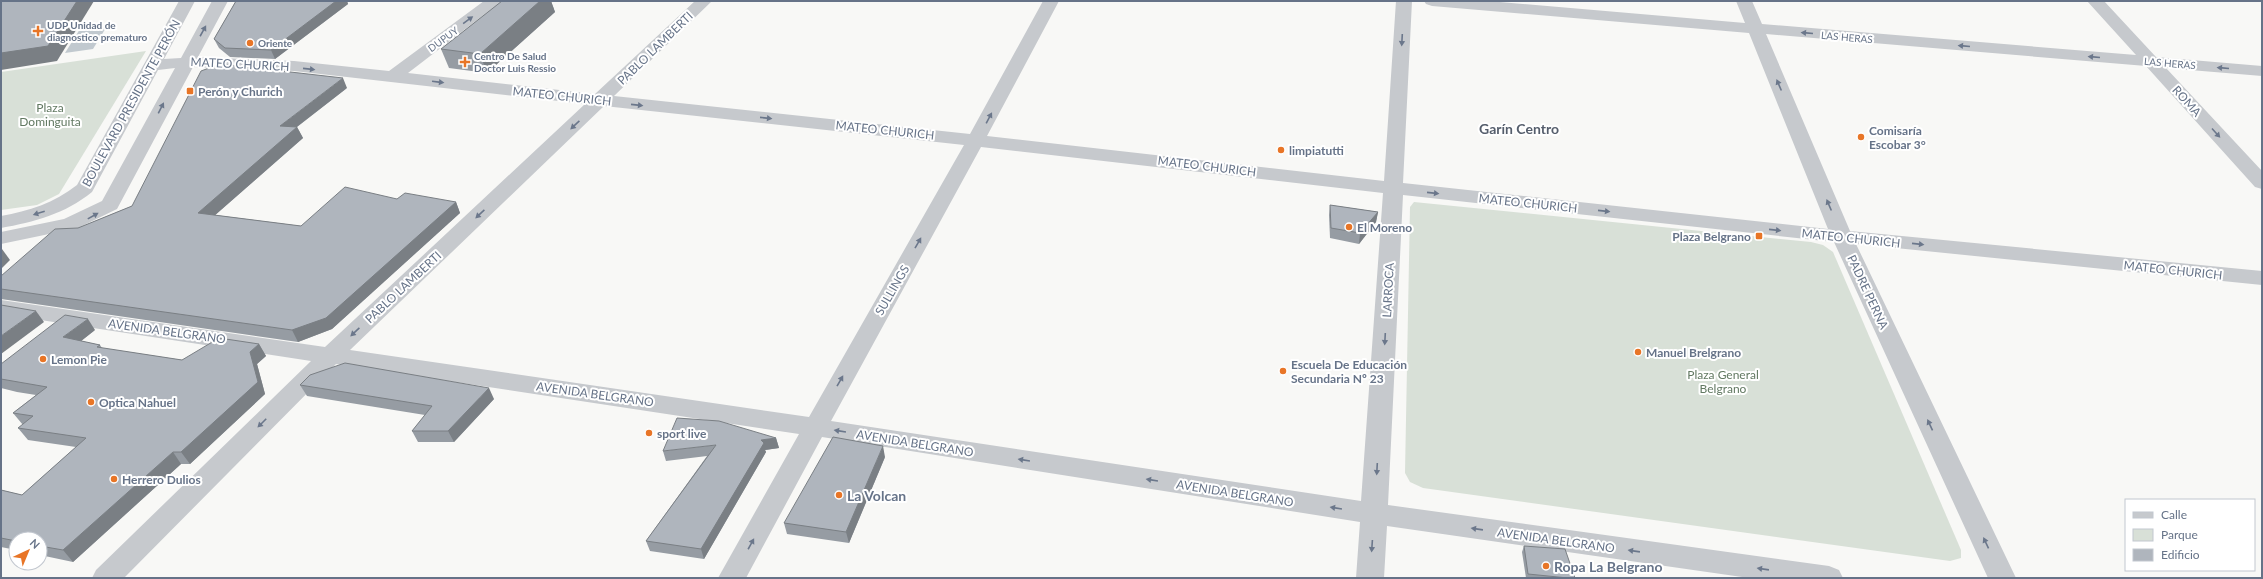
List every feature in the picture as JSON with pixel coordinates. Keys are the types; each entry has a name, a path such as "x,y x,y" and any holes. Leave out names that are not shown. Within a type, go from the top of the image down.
{"street":[{"name":"BOULEVARD PRESIDENTE PERÓN","path":"1,222 41,213 74,198 85,188 187,1"},
{"path":"1,238 64,226 85,220 110,205 117,195 186,61 220,1"},
{"name":"DUPUY","path":"392,77 494,1"},
{"name":"PABLO LAMBERTI","path":"106,578 331,355 704,1"},
{"name":"SULLINGS","path":"732,578 814,427 978,139 1051,1"},
{"name":"LARROCA","path":"1370,578 1375,514 1404,1"},
{"name":"LAS HERAS","path":"1432,1 2262,71"},
{"name":"PADRE PERNA","path":"1744,1 1842,237 2002,578"},
{"name":"ROMA","path":"2096,1 2262,183"},
{"name":"MATEO CHURICH","path":"151,65 186,61 237,62 392,77 600,101 978,139 1394,188 1842,237 2262,278"},
{"path":"35,251 64,226"},
{"name":"AVENIDA BELGRANO","path":"1,308 70,316 814,427 1375,514 1829,578"},
{"path":"45,335 70,316"}],"green space":[{"name":"Plaza Dominguita","path":"146,51 59,194 37,205 1,210 1,72"},
{"name":"Plaza General Belgrano","path":"1414,202 1811,242 1823,245 1833,252 1961,550 1961,558 1950,561 1423,488 1410,482 1405,473 1410,207"}],"shaded area":[{"path":"107,26 93,49 65,53 80,29"}],"building":[{"name":"UDP Unidad de diagnostico prematuro","path":"1,1 77,1 48,46 1,53"},
{"path":"236,1 336,1 271,50 225,48 214,39"},
{"path":"502,1 540,1 480,54 441,49"},
{"path":"220,64 343,78 280,126 297,127 198,213 301,226 345,187 397,199 405,193 456,202 326,318 292,330 1,289 1,276 55,229 78,228 132,206 201,71"},
{"path":"1330,205 1378,212 1360,233 1331,228"},
{"path":"1,305 36,311 1,336"},
{"path":"65,315 88,319 63,337 100,345 97,347 182,360 219,338 259,344 250,352 258,382 181,452 173,452 63,550 48,547 48,531 8,531 8,539 1,538 1,490 22,495 86,438 18,428 33,416 13,413 47,387 1,379 1,364"},
{"path":"345,363 489,388 448,431 412,431 432,406 300,385 310,375"},
{"path":"677,418 719,421 776,438 761,440 764,443 701,549 646,541 716,445 663,451"},
{"name":"La Volcan","path":"833,437 883,446 846,532 784,523"},
{"name":"Ropa La Belgrano","path":"1524,546 1565,549 1575,578 1528,574"}],"place":[{"name":"UDP Unidad de diagnostico prematuro","path":"38,31"},
{"name":"Oriente","path":"250,43"},
{"name":"Centro De Salud Doctor Luis Ressio","path":"465,62"},
{"name":"Perón y Churich","path":"190,91"},
{"name":"Comisaría Escobar 3°","path":"1861,137"},
{"name":"limpiatutti","path":"1281,150"},
{"name":"El Moreno","path":"1349,227"},
{"name":"Plaza Belgrano","path":"1759,236"},
{"name":"Manuel Brelgrano","path":"1638,352"},
{"name":"Lemon Pie","path":"43,359"},
{"name":"Escuela De Educación Secundaria Nº 23","path":"1283,371"},
{"name":"Optica Nahuel","path":"91,402"},
{"name":"sport live","path":"649,433"},
{"name":"Herrero Dulios","path":"114,479"},
{"name":"La Volcan","path":"839,495"},
{"name":"Ropa La Belgrano","path":"1546,566"}],"district":[{"name":"Garín Centro","path":"1519,128"}]}
